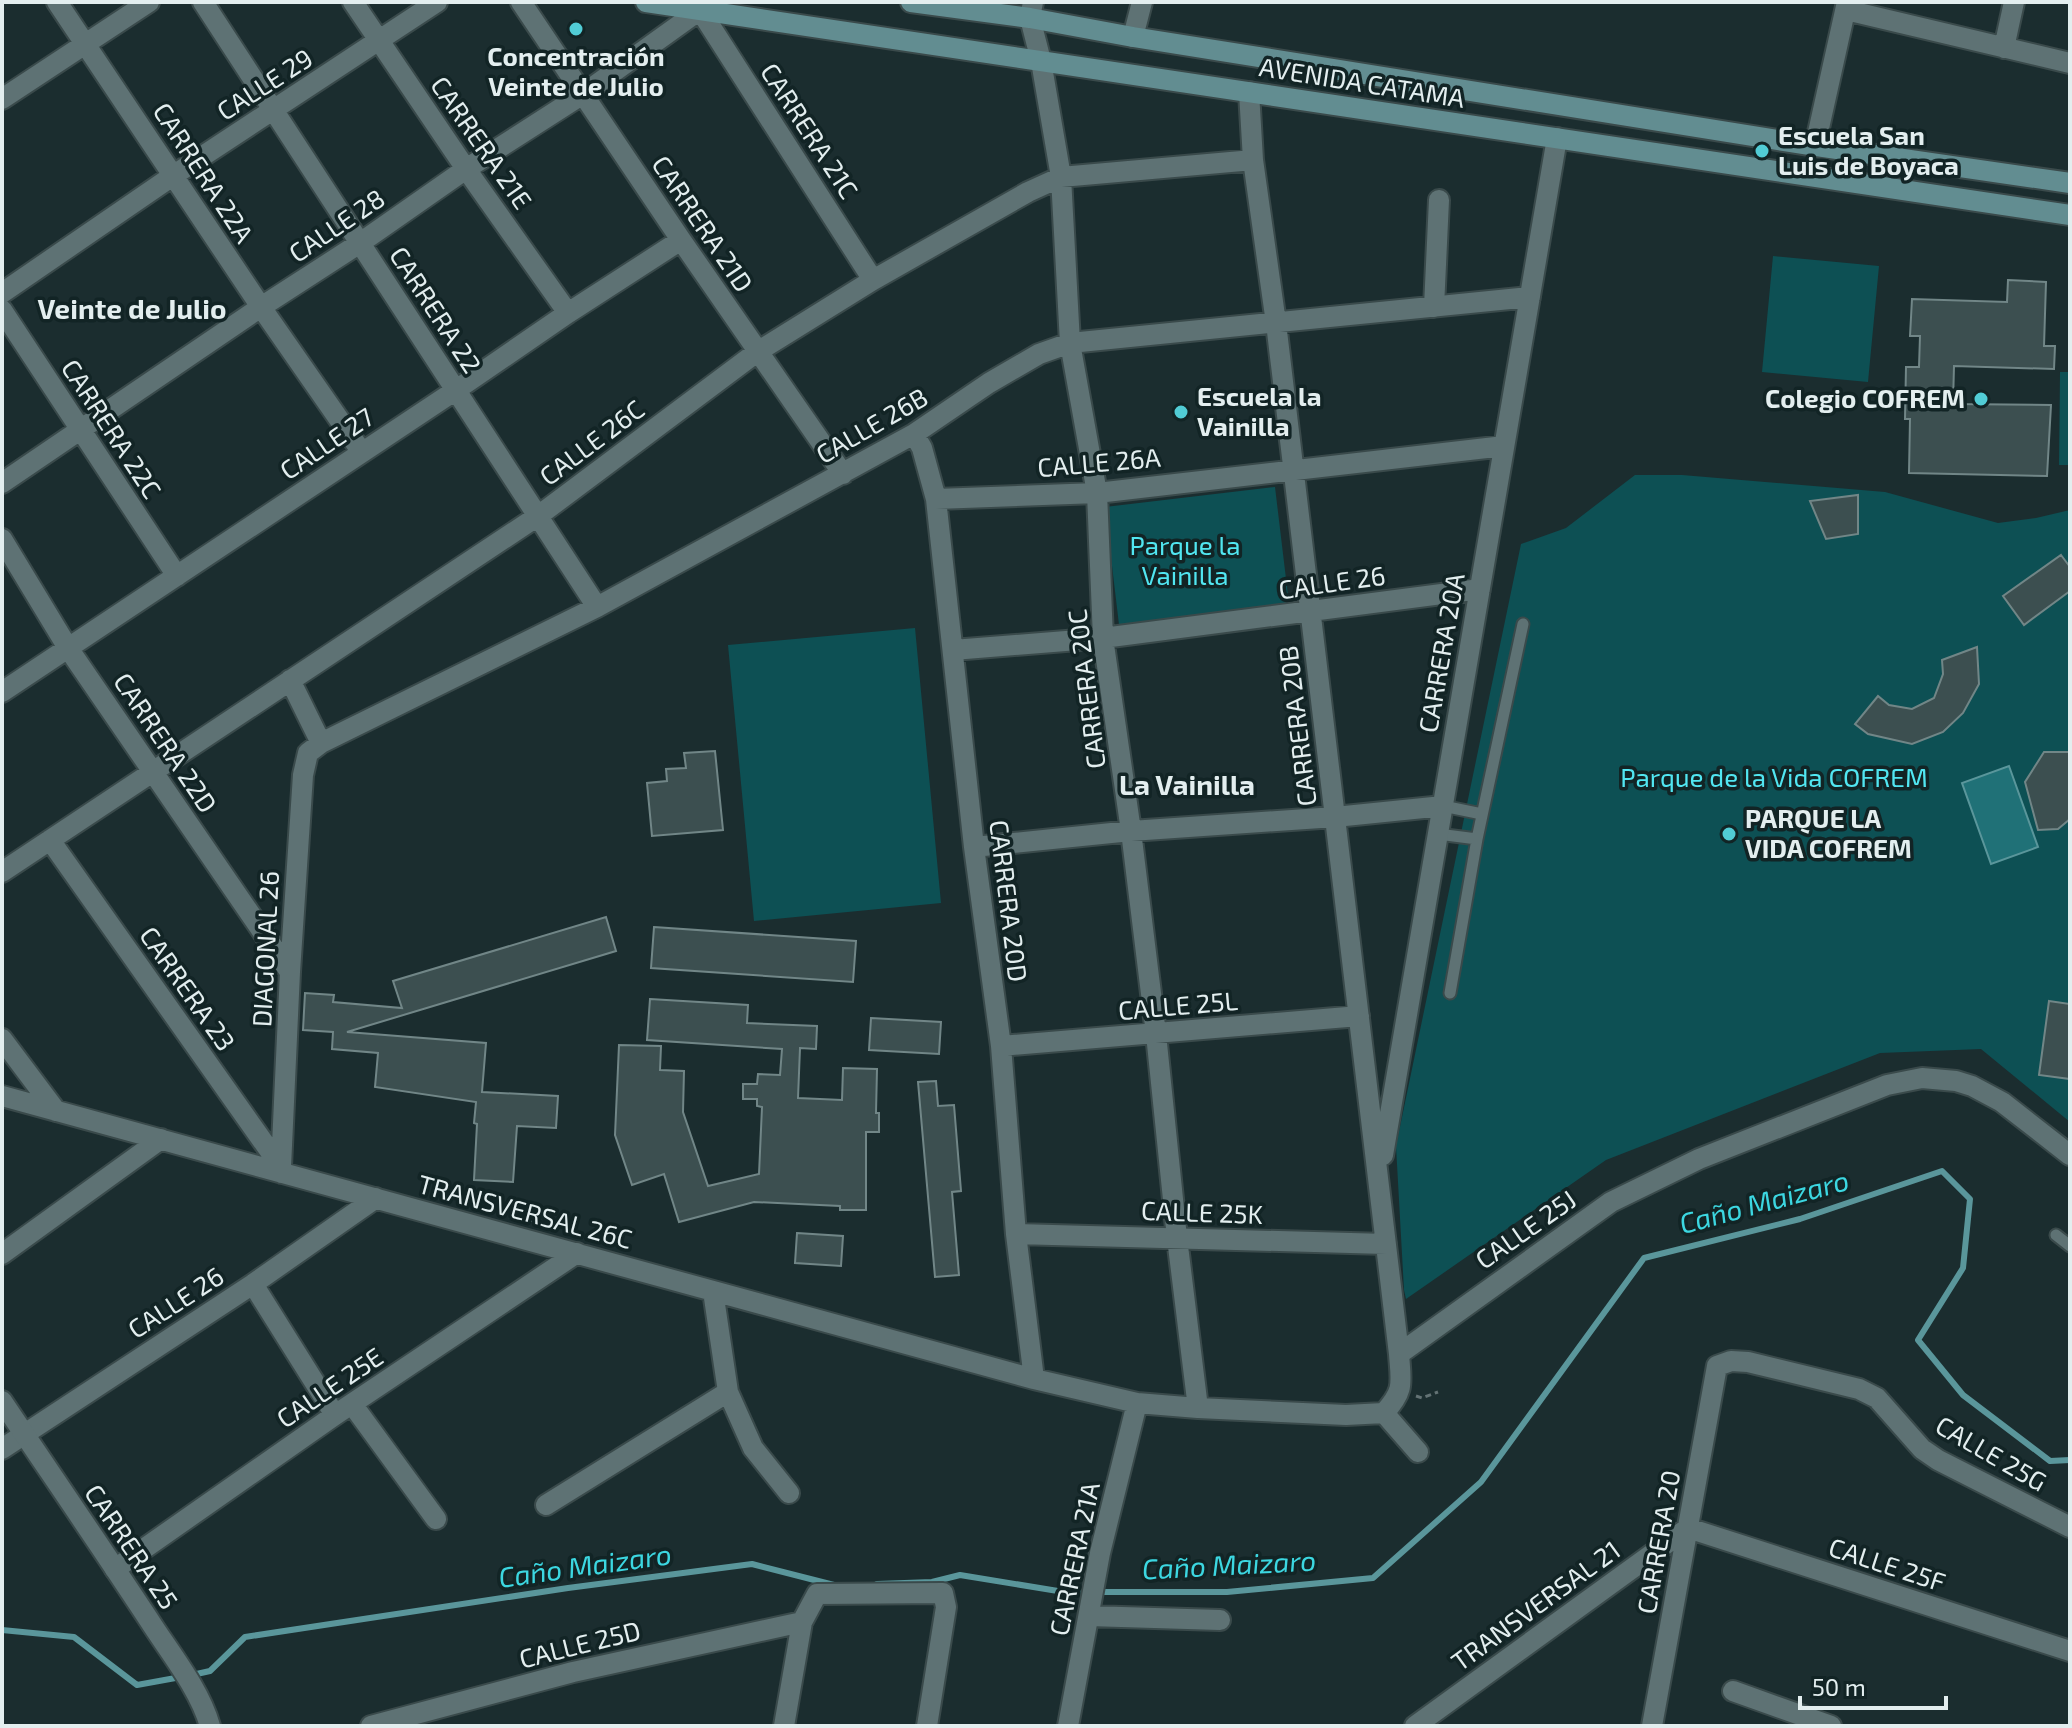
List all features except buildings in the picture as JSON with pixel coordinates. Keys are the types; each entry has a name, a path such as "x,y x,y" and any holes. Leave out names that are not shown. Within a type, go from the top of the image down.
{"main road":[{"name":"AVENIDA CATAMA","path":"646,2 2070,215"},
{"name":"AVENIDA CATAMA","path":"911,2 1031,10 1133,37 1815,146 2070,183"}],"street":[{"name":"CARRERA 22A","path":"57,2 361,451"},
{"path":"3,95 149,2"},
{"name":"CARRERA 22","path":"203,2 597,607"},
{"name":"CARRERA 21E","path":"353,2 568,313"},
{"name":"CALLE 29","path":"2,293 174,175 437,2"},
{"name":"CARRERA 21D","path":"521,2 843,474"},
{"path":"1133,37 1142,2"},
{"path":"2004,48 2014,2"},
{"path":"1815,146 1847,6 2070,63"},
{"name":"CALLE 28","path":"2,483 466,169 583,94 700,10"},
{"name":"CARRERA 21C","path":"700,10 873,280"},
{"name":"CARRERA 20C","path":"1031,10 1061,177 1070,343 1097,493 1103,638 1131,831 1198,1408"},
{"name":"CARRERA 20B","path":"1249,92 1253,160 1294,470 1399,1354"},
{"name":"CARRERA 20A","path":"1379,1177 1557,138"},
{"name":"CALLE 26C","path":"2,872 538,516 757,352 873,280 1028,192 1061,177 1253,160"},
{"path":"1434,307 1439,200"},
{"name":"CALLE 27","path":"2,692 681,240"},
{"name":"CALLE 26B","path":"321,743 597,607 843,474 914,434 989,383 1039,354 1070,343 1530,297"},
{"name":"CARRERA 22C","path":"2,310 177,576"},
{"name":"CARRERA 20D","path":"914,434 922,448 936,499 974,847 1001,1046 1016,1234 1034,1379"},
{"name":"CALLE 26A","path":"936,499 1097,493 1504,446"},
{"name":"CARRERA 22D","path":"2,539 68,648 290,972"},
{"name":"CALLE 26","path":"953,650 1103,638 1480,589"},
{"path":"290,680 321,743"},
{"name":"DIAGONAL 26","path":"282,1170 290,972 303,775 308,753 321,743"},
{"path":"974,847 1443,806"},
{"name":"CARRERA 23","path":"50,840 282,1170"},
{"name":"CALLE 25L","path":"1001,1046 1359,1016"},
{"path":"3,1043 56,1111"},
{"name":"CALLE 25J","path":"1399,1354 1611,1202 1699,1159 1887,1085 1931,1078 1972,1086 2002,1102 2070,1155"},
{"name":"TRANSVERSAL 26C","path":"2,1096 282,1170 1034,1379"},
{"path":"2,1254 161,1139"},
{"name":"CALLE 26","path":"2,1449 253,1284 376,1198"},
{"name":"CALLE 25K","path":"1016,1234 1386,1244"},
{"name":"CALLE 25E","path":"115,1569 577,1253"},
{"path":"253,1284 344,1410 436,1519"},
{"path":"713,1291 728,1392 753,1448 789,1493"},
{"path":"1034,1379 1137,1403 1346,1415 1384,1413 1401,1389 1399,1354"},
{"name":"CALLE 25G","path":"1717,1366 1731,1361 1748,1362 1859,1389 1877,1398 1922,1449 1938,1460 2070,1527"},
{"name":"CARRERA 20","path":"1652,1726 1717,1366"},
{"path":"546,1505 728,1392"},
{"name":"CARRERA 25","path":"2,1401 168,1649 192,1687 210,1726"},
{"name":"CARRERA 21A","path":"1068,1726 1100,1553 1137,1403"},
{"path":"1384,1413 1418,1452"},
{"name":"CALLE 25F","path":"1688,1528 2070,1651"},
{"name":"TRANSVERSAL 21","path":"1415,1726 1688,1528"},
{"path":"784,1726 802,1622 817,1594 943,1593 946,1607 927,1726"},
{"path":"1090,1609 1220,1620"},
{"name":"CALLE 25D","path":"371,1726 573,1672 802,1622"},
{"path":"1733,1691 1831,1726"}],"lane":[{"path":"1450,993 1477,839 1523,624"},
{"path":"1443,806 1482,814"},
{"path":"1438,834 1477,839"},
{"path":"2056,1235 2070,1246"}],"green space":[{"path":"1773,256 1879,266 1868,382 1762,372"},
{"path":"2060,372 2070,372 2070,465 2059,465"},
{"name":"Parque de la Vida COFREM","path":"1635,475 1682,475 1885,492 1998,523 2070,510 2070,1122 1981,1049 1880,1053 1606,1160 1406,1299 1396,1146 1521,544 1566,528"},
{"name":"Parque la Vainilla","path":"1275,487 1290,612 1120,633 1105,507"},
{"path":"915,628 941,903 754,921 728,645"}],"shaded area":[{"path":"2009,766 2038,847 1991,864 1962,783"}],"waterway":[{"name":"Caño Maizaro","path":"877,1584 932,1582 960,1575 1064,1592 1227,1592 1373,1578 1481,1482 1644,1258 1800,1219 1942,1171 1970,1199 1963,1268 1918,1340 1963,1395 2050,1461 2070,1460"},
{"name":"Caño Maizaro","path":"192,1675 210,1671 245,1637 568,1588 752,1564 834,1585"},
{"name":"Caño Maizaro","path":"2,1630 74,1637 137,1685 181,1677"}],"place":[{"name":"Concentración Veinte de Julio","path":"576,29"},
{"name":"Escuela San Luis de Boyaca","path":"1762,151"},
{"name":"Colegio COFREM","path":"1981,399"},
{"name":"Escuela la Vainilla","path":"1181,412"},
{"name":"PARQUE LA VIDA COFREM","path":"1729,834"}],"district":[{"name":"Veinte de Julio","path":"132,309"},
{"name":"La Vainilla","path":"1187,785"}]}
